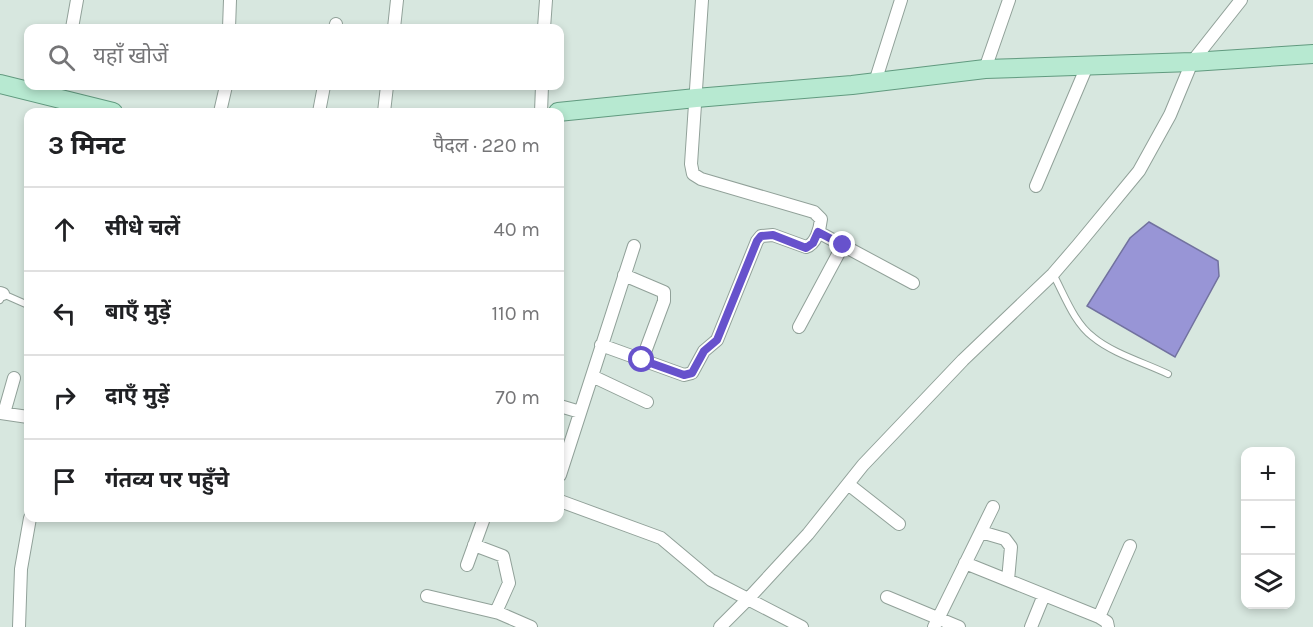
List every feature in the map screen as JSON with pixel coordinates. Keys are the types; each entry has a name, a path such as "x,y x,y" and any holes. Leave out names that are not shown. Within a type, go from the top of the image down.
{"main road":[{"path":"564,111 875,82 986,69 1192,62 1313,54"},
{"path":"0,84 24,87"},
{"path":"42,90 63,93 102,108"}],"street":[{"path":"73,24 77,0"},
{"path":"229,24 230,0"},
{"path":"394,24 397,0"},
{"path":"544,24 546,0"},
{"path":"601,345 684,375 692,373 704,351 717,340 761,236 773,235 806,248 813,243 818,232 821,219 814,212 701,179 693,174 691,164 702,0"},
{"path":"875,82 902,0"},
{"path":"986,69 1009,0"},
{"path":"720,627 808,534 863,465 963,360 1053,274 1139,171 1170,115 1192,62 1241,0"},
{"path":"1036,186 1088,66"},
{"path":"221,108 225,90"},
{"path":"320,108 323,90"},
{"path":"384,108 387,90"},
{"path":"540,108 542,90"},
{"path":"818,232 913,283"},
{"path":"799,327 843,245"},
{"path":"564,462 634,246"},
{"path":"624,275 664,292 664,301 642,360"},
{"path":"591,376 646,402"},
{"path":"14,378 2,413 24,416"},
{"path":"564,407 580,412"},
{"path":"848,484 899,524"},
{"path":"564,502 661,538 711,580 802,627"},
{"path":"936,623 993,507"},
{"path":"19,627 21,569 29,522"},
{"path":"467,565 483,522"},
{"path":"981,532 1005,539 1011,547 1008,580"},
{"path":"474,545 503,556 510,583 496,612"},
{"path":"1099,617 1131,546"},
{"path":"965,563 1099,617 1107,622 1108,627"},
{"path":"1031,627 1044,595"},
{"path":"428,596 496,612 531,627"},
{"path":"887,597 936,623 959,627"}],"lane":[{"path":"1053,274 1082,325 1092,337 1108,347 1168,374"},
{"path":"1,296 24,304"}],"shaded area":[{"path":"1149,222 1218,261 1219,276 1175,357 1087,306 1130,238"}],"route":[{"path":"642,360 684,375 692,373 704,351 717,340 761,236 773,235 806,248 813,243 818,232 843,245"}]}
